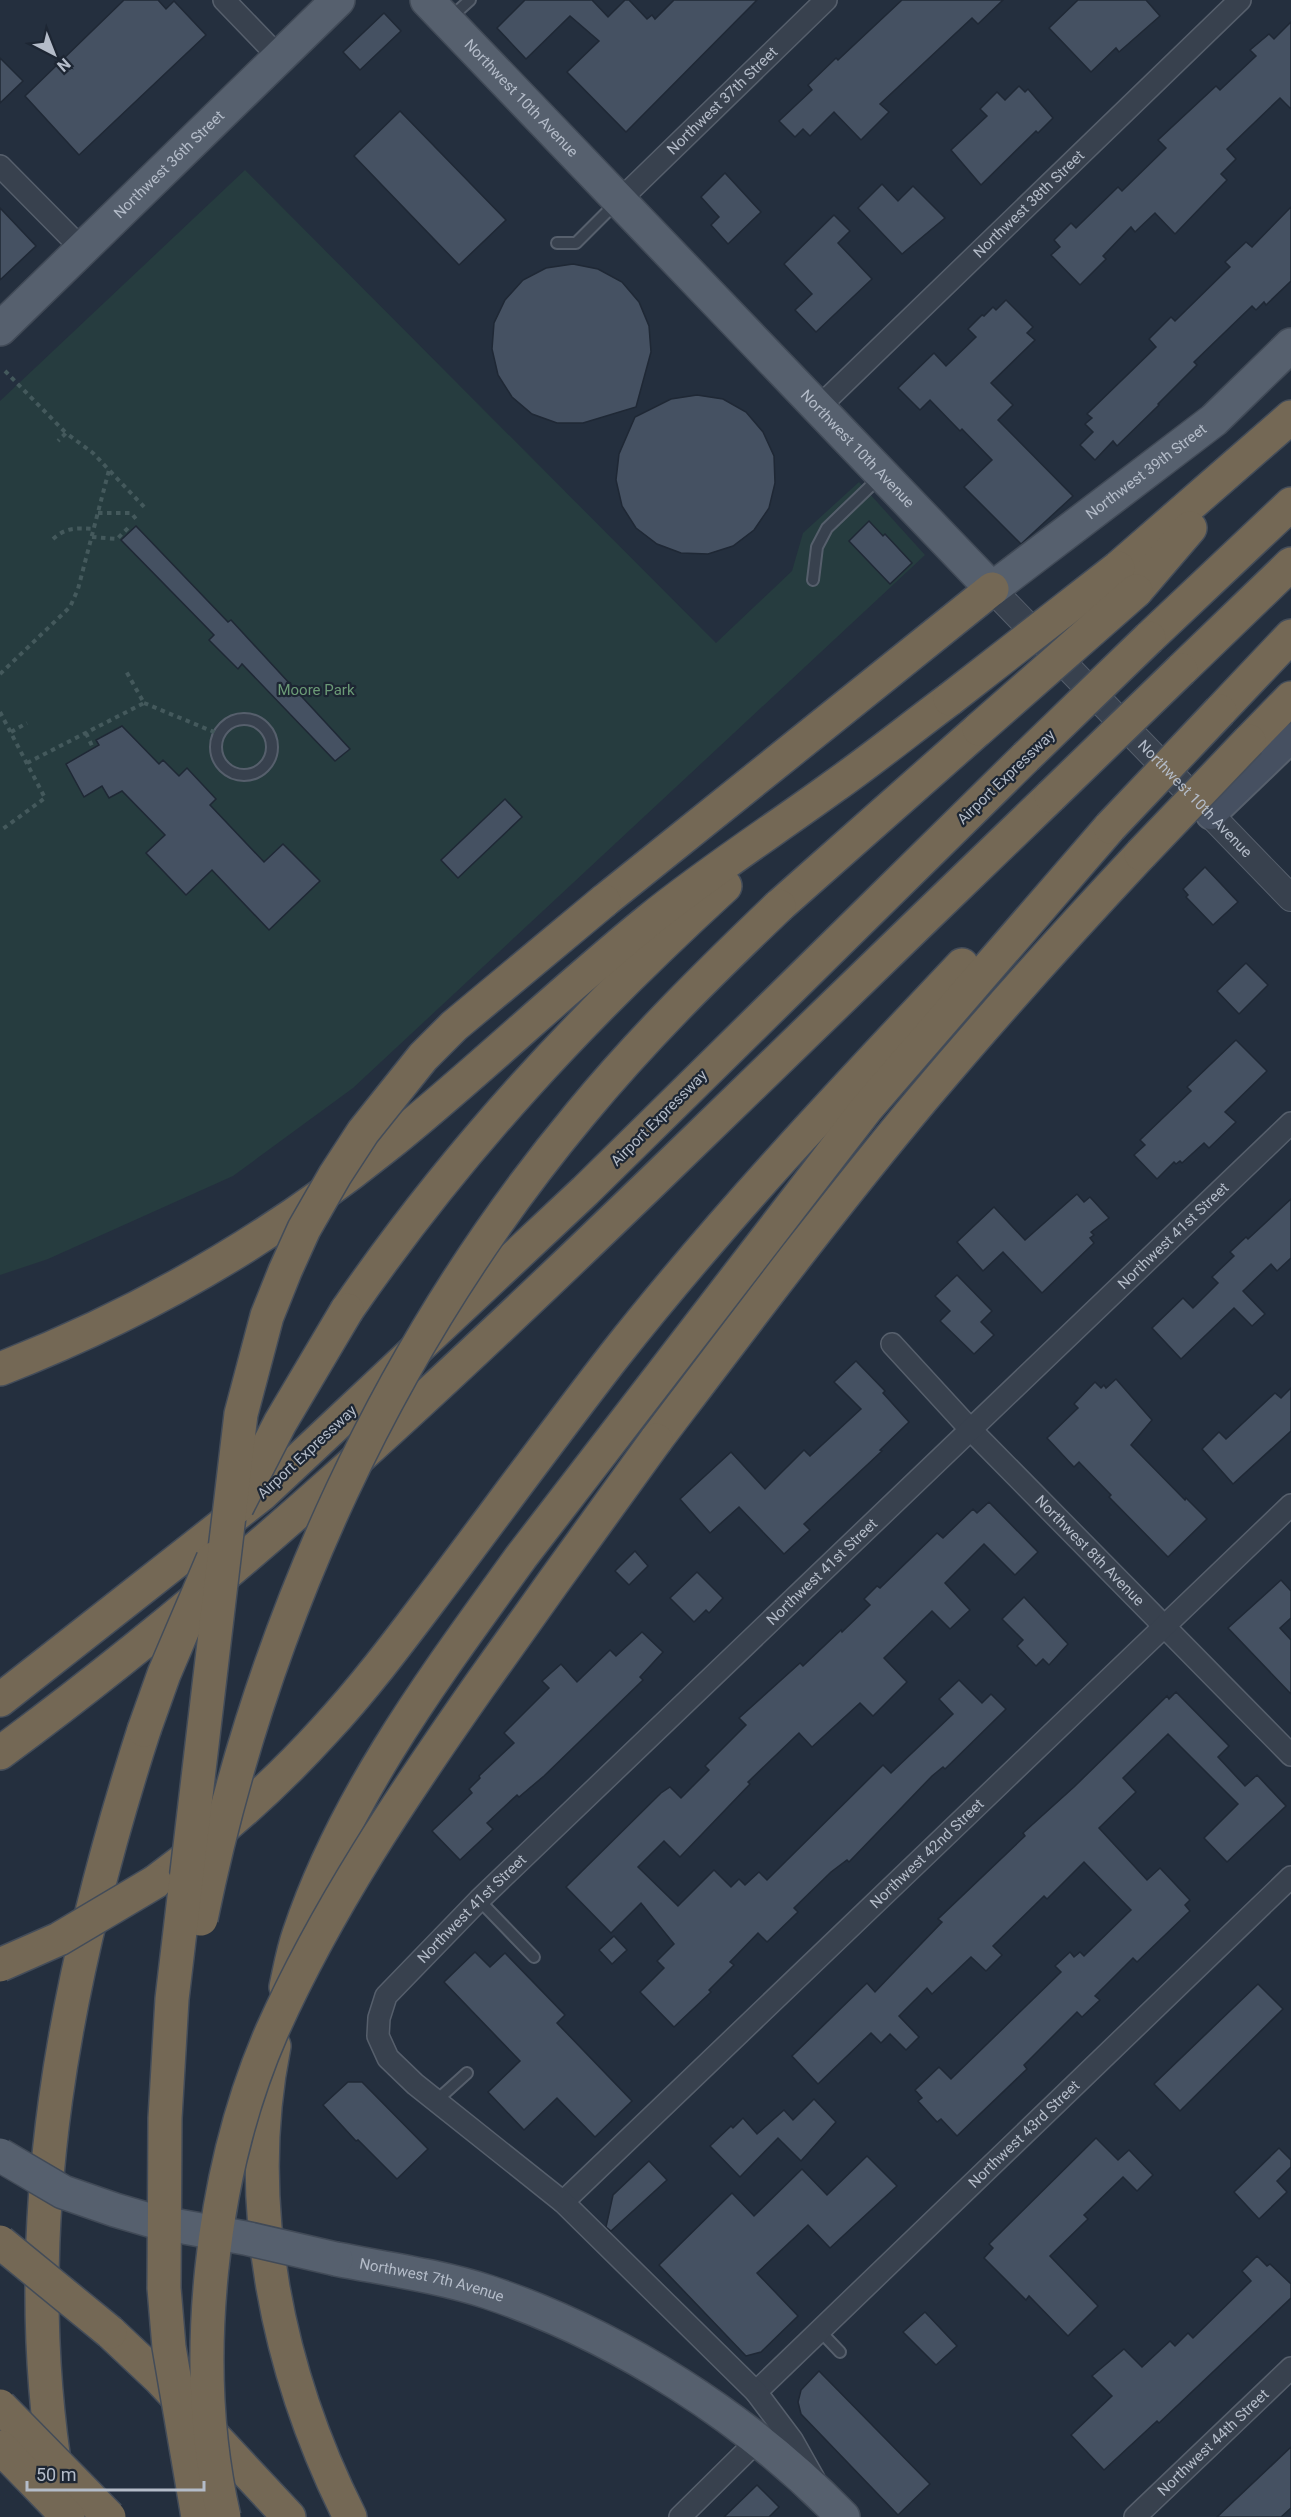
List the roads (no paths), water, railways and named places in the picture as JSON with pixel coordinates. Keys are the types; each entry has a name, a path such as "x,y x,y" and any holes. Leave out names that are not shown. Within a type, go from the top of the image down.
{"highway":[{"path":"165,2118 213,1859 261,1691 327,1523 364,1446 443,1303 485,1239 581,1113 634,1053 717,966 779,906 979,729 1279,428"},
{"name":"Airport Expressway","path":"0,1700 262,1494 585,1191 1026,757 1291,504"},
{"path":"0,1753 144,1642 237,1566 433,1392 1291,564"},
{"path":"0,1369 91,1331 155,1299 259,1238 304,1208 425,1115 650,920 716,868 833,788 950,699 1127,579"},
{"path":"198,2517 169,2347 164,2288 165,2118 172,1999 235,1451 241,1414 267,1316 304,1229 335,1175 394,1092 454,1026 604,900 992,589"},
{"path":"350,2517 315,2439 288,2356 268,2256 263,2184 268,2072 282,2002 299,1934 342,1832 395,1738 432,1681 521,1557 867,1108 1110,826 1291,636"},
{"path":"224,2517 208,2401 207,2344 211,2280 219,2218 230,2163 248,2099 271,2034 316,1942 387,1822 442,1738 656,1440 799,1253 917,1105 1068,932 1291,698"},
{"path":"64,2517 47,2408 44,2358 43,2222 50,2139 70,2006 85,1936 122,1797 144,1730 188,1614 247,1484 285,1414 347,1310 411,1220 449,1172 560,1046 666,939 833,788"},
{"path":"0,1965 59,1939 155,1882 232,1822 325,1731 372,1676 620,1349 776,1163 993,933 1110,826"},
{"path":"0,2242 110,2332 160,2379 289,2517"},
{"path":"0,2406 109,2517"},
{"path":"0,2447 68,2517"}],"main road":[{"name":"Northwest 36th Street","path":"0,329 338,0"},
{"name":"Northwest 10th Avenue","path":"448,7 619,201 992,589"},
{"name":"Northwest 39th Street","path":"992,589 1214,420 1291,345"},
{"path":"1211,815 1291,738"},
{"name":"Northwest 7th Avenue","path":"0,2155 63,2192 156,2222 421,2275 486,2291 562,2319 661,2375 758,2440 788,2463 833,2506"}],"street":[{"path":"224,0 278,56"},
{"name":"Northwest 37th Street","path":"619,201 826,0"},
{"name":"Northwest 38th Street","path":"819,407 1240,0"},
{"path":"0,166 82,249"},
{"name":"Northwest 10th Avenue","path":"992,589 1291,898"},
{"name":"Northwest 41st Street","path":"378,2036 379,2018 386,1996 479,1900 1291,1123"},
{"name":"Northwest 8th Avenue","path":"892,1344 1162,1627 1291,1755"},
{"name":"Northwest 42nd Street","path":"562,2202 1291,1505"},
{"name":"Northwest 43rd Street","path":"756,2392 1291,1877"},
{"name":"Northwest 7th Avenue","path":"378,2036 388,2058 436,2101 562,2202 756,2392 792,2440 833,2506"},
{"name":"Northwest 44th Street","path":"1135,2517 1291,2368"},
{"path":"680,2517 758,2440"}],"lane":[{"path":"557,243 576,243 619,201"},
{"path":"813,580 818,547 827,528 883,474"},
{"path":"236,719 255,720 269,733 272,751 268,760 255,773 237,774 228,771 217,757 215,748 219,734 227,723 236,719"},
{"path":"479,1900 534,1957"},
{"path":"436,2101 467,2073"},
{"path":"820,2331 840,2352"}],"park label":[{"name":"Moore Park","path":"316,690"}]}
